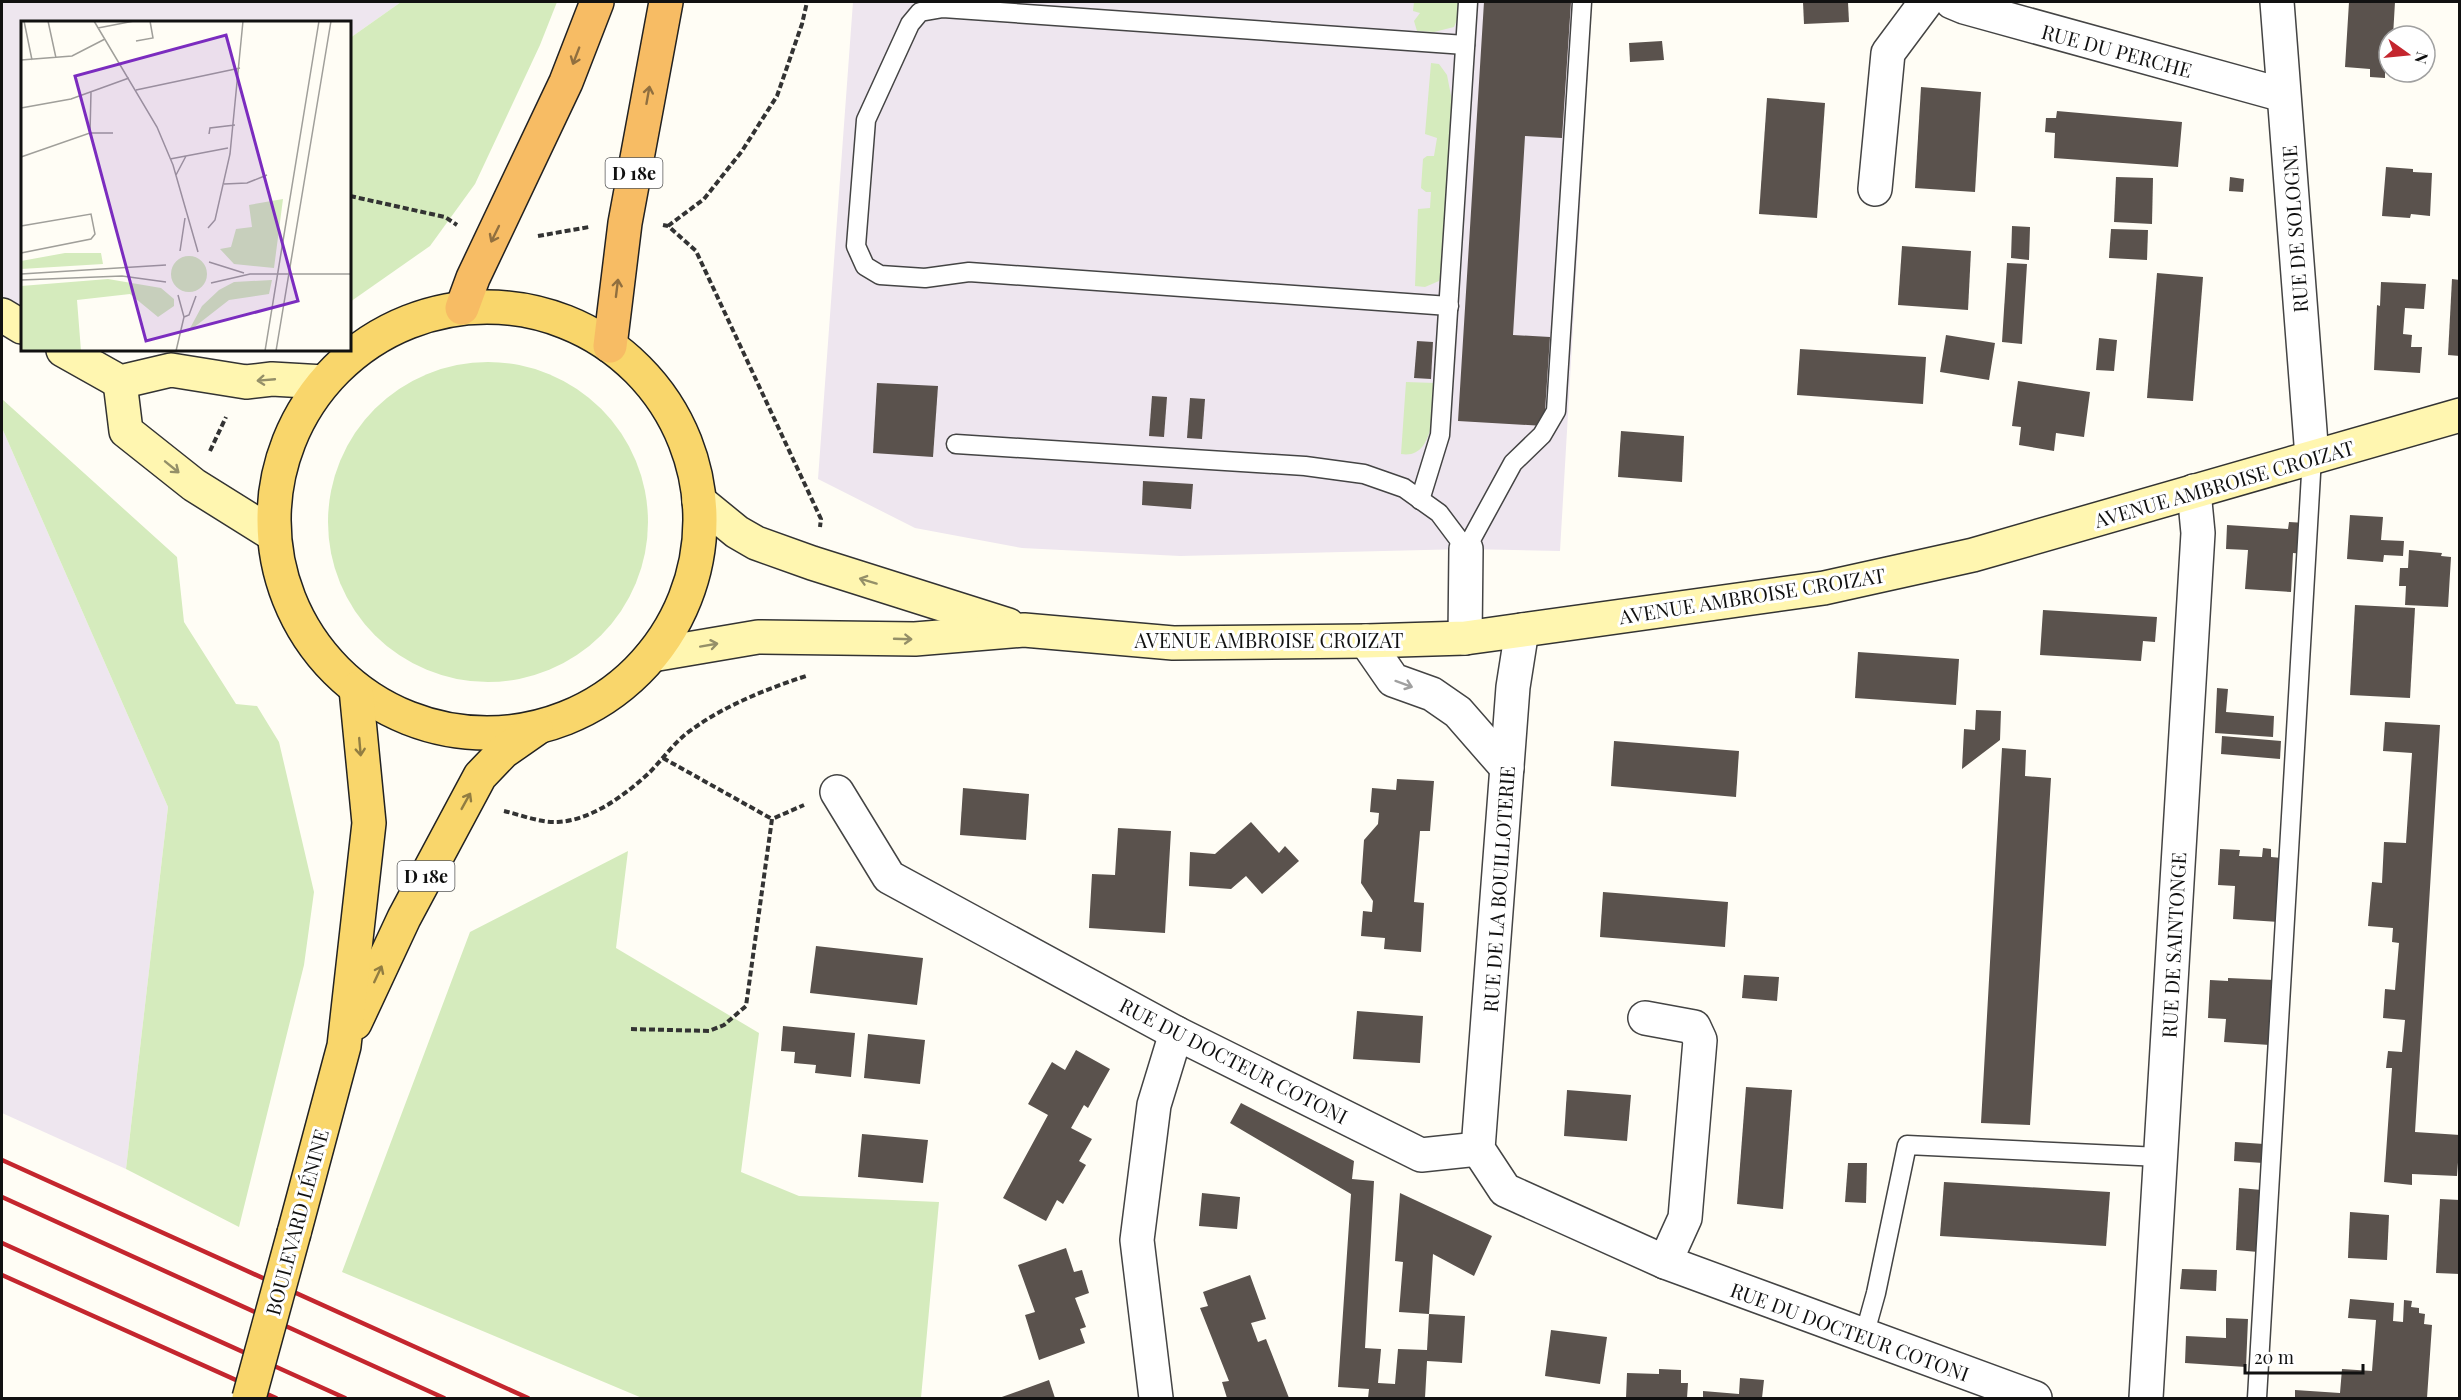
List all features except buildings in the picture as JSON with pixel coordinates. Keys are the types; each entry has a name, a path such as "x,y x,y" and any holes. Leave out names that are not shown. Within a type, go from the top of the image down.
{"highway":[{"path":"462,308 472,278 566,82 597,2"},
{"name":"D 18e","path":"610,346 625,223 666,2"}],"main road":[{"path":"503,307 543,314 610,346 644,376 671,414 690,456 699,501 699,540 692,579 675,619 651,655 622,685 592,706 538,727 488,734 450,731 403,717 356,689 324,659 300,623 282,581 274,536 275,491 286,447 302,413 324,382 355,353 390,330 426,316 462,308 503,307"},
{"path":"2,315 21,326"},
{"path":"65,351 120,382 171,370 246,382 272,379 324,382"},
{"path":"120,382 126,431 194,484 274,536"},
{"name":"AVENUE AMBROISE CROIZAT","path":"651,655 758,637 915,639 1024,630 1173,643 1465,638 1824,588 1973,555 2460,415"},
{"name":"AVENUE AMBROISE CROIZAT","path":"699,501 737,532 756,543 1024,630"},
{"name":"BOULEVARD LÉNINE","path":"249,1398 344,1046 369,823 356,689"},
{"name":"BOULEVARD LÉNINE","path":"344,1046 404,918 480,777 502,752 538,727"}],"street":[{"path":"1875,189 1888,53 1926,2"},
{"name":"RUE DU PERCHE","path":"1952,2 2283,95"},
{"name":"RUE DE SOLOGNE","path":"2277,2 2312,457"},
{"name":"RUE DE SAINTONGE","path":"2146,1398 2198,533 2194,491"},
{"path":"1465,638 1466,549"},
{"name":"RUE DE LA BOUILLOTERIE","path":"1478,1149 1513,687 1522,630"},
{"path":"1366,641 1393,680 1432,694 1458,712 1507,768"},
{"name":"RUE DU DOCTEUR COTONI","path":"837,792 888,877 1176,1033 1421,1155 1478,1149 1505,1190 1665,1262 2035,1398"},
{"path":"1645,1018 1694,1027 1700,1040 1685,1218 1665,1262"},
{"path":"1156,1398 1137,1240 1154,1106 1176,1033"}],"lane":[{"path":"1420,500 1440,435 1467,2"},
{"path":"956,444 1305,466 1364,474 1404,488 1439,513 1466,549 1513,463 1542,435 1556,411 1582,2"},
{"path":"1449,306 969,272 925,278 880,275 865,266 855,246 866,120 910,24 920,12 943,8 1465,45"},
{"path":"2257,1398 2312,457"},
{"path":"1864,1336 1876,1293 1907,1145 2160,1157"}],"path":[{"path":"807,2 802,24 777,96 742,151 704,199 668,226 696,251 821,519 820,530"},
{"path":"351,196 445,217 464,229"},
{"path":"538,236 594,226"},
{"path":"208,456 228,413"},
{"path":"504,812 556,822 575,819 596,811 616,799 648,773 685,735 710,718 766,689 807,676 806,667"},
{"path":"663,758 772,819"},
{"path":"772,819 837,792"},
{"path":"631,1029 709,1031 724,1025 746,1006 772,819"}],"shaded area":[{"path":"2,2 401,2 351,37 351,21 21,21 21,304 2,341"},
{"path":"853,2 1592,2 1560,551 1466,549 1180,556 1022,548 915,528 818,479"},
{"path":"2,428 168,807 126,1169 2,1113"}],"green space":[{"path":"401,2 557,2 540,45 475,184 430,246 351,301 351,37"},
{"path":"1414,2 1458,2 1457,20 1454,27 1434,32 1417,31 1414,21 1420,13 1413,11"},
{"path":"1431,63 1439,64 1447,75 1453,106 1441,273 1439,281 1425,287 1415,286 1418,209 1430,208 1431,192 1426,192 1421,188 1423,159 1427,156 1434,156 1437,138 1425,134"},
{"path":"488,362 535,369 564,381 590,398 612,420 629,446 641,475 648,522 641,569 629,598 612,624 590,646 564,663 535,675 488,682 441,675 412,663 386,646 364,624 347,598 335,569 328,522 335,475 347,446 364,420 386,398 412,381 441,369"},
{"path":"1406,382 1435,383 1433,417 1427,440 1421,449 1412,454 1401,454"},
{"path":"2,399 177,557 184,622 236,704 257,706 279,742 314,892 304,965 239,1227 126,1169 168,807 2,428"},
{"path":"628,851 616,948 759,1033 741,1172 799,1196 939,1202 921,1398 642,1398 342,1272 470,932"}],"railway":[{"path":"2,1160 528,1398"},
{"path":"2,1197 444,1398"},
{"path":"2,1243 345,1398"},
{"path":"2,1275 276,1398"}]}
